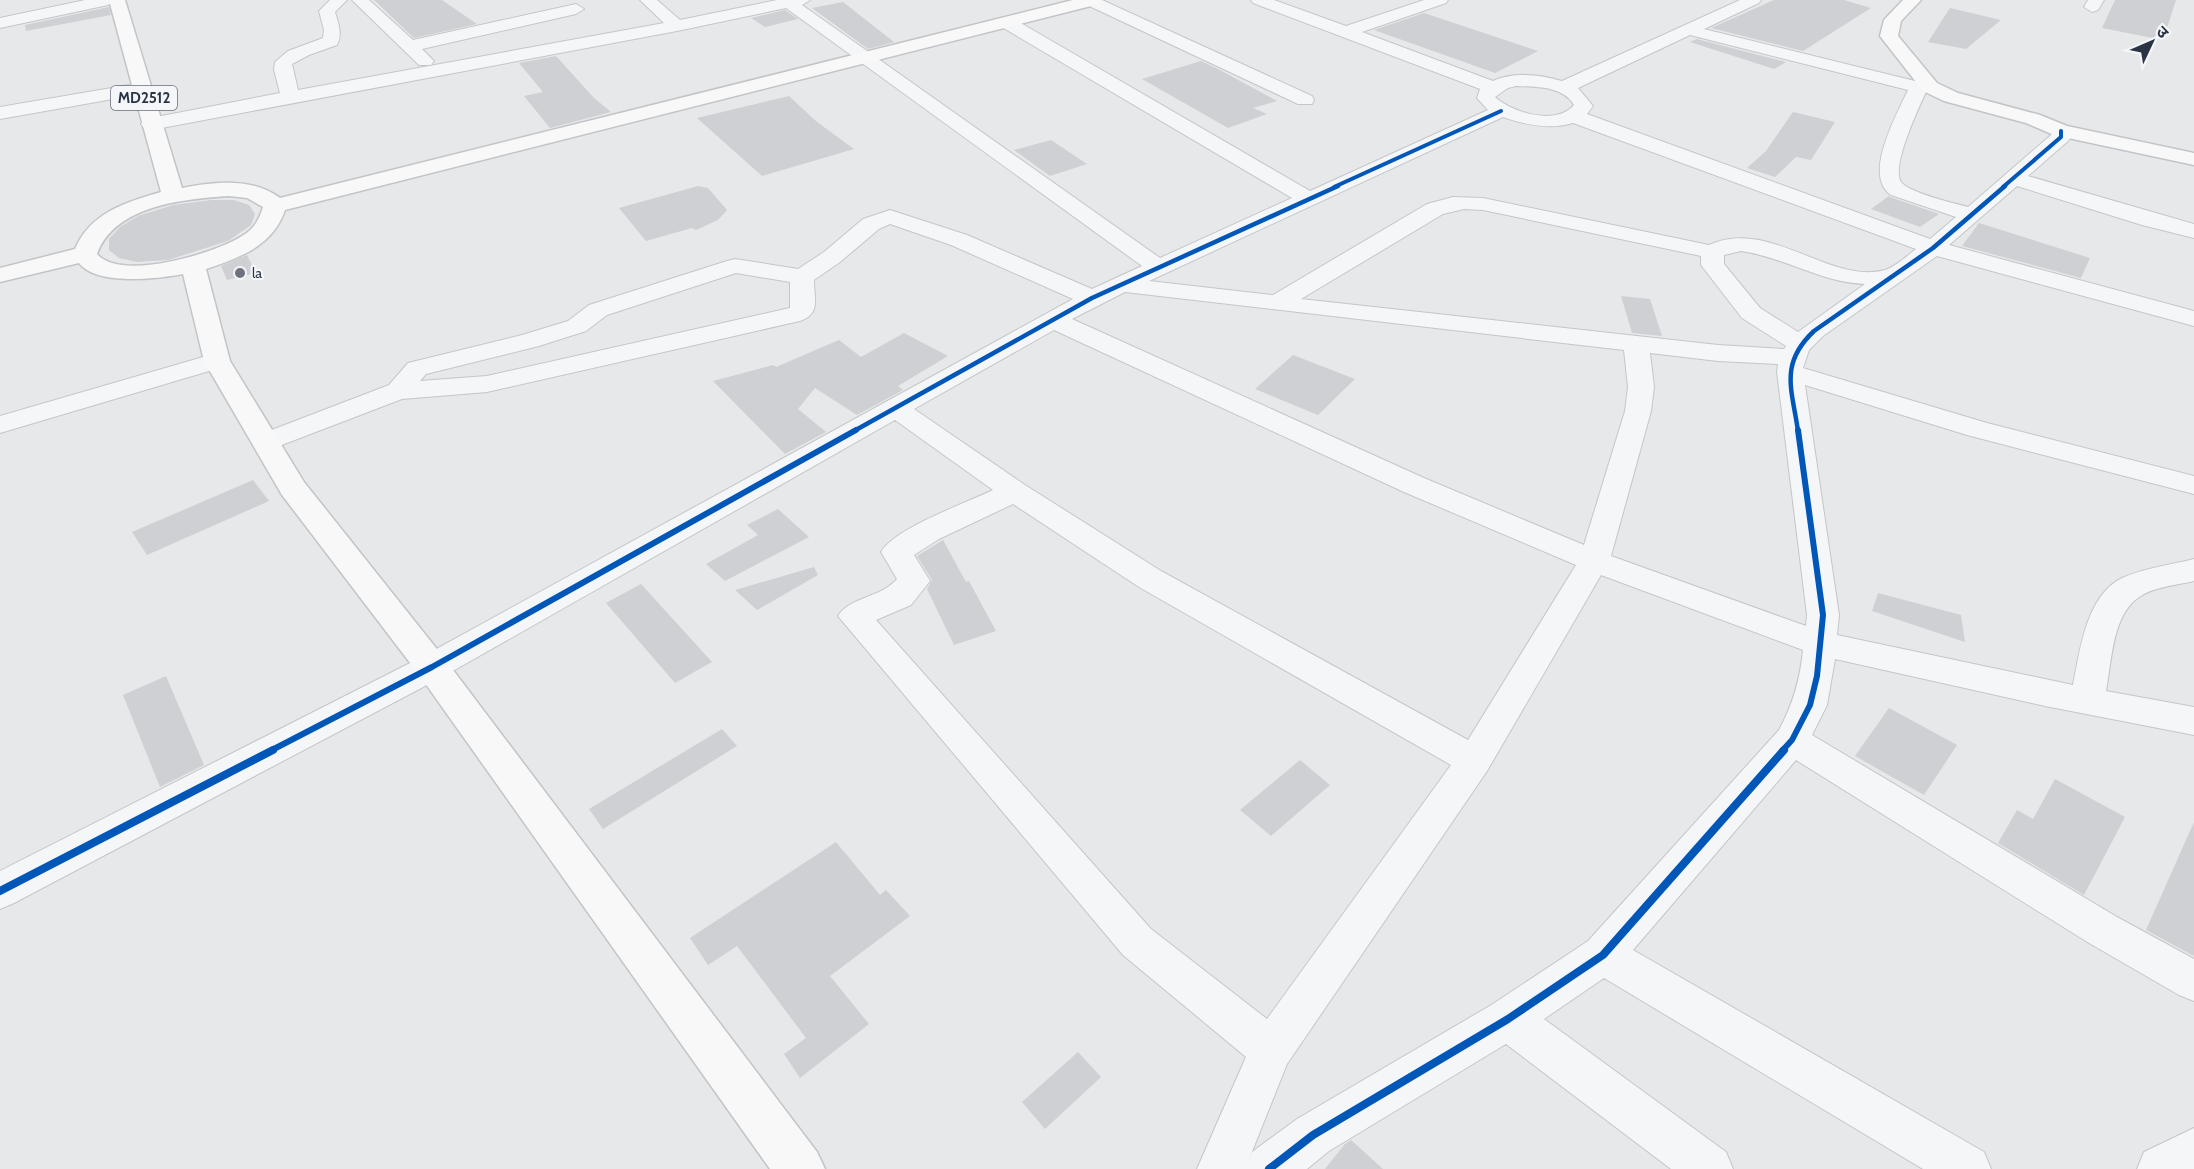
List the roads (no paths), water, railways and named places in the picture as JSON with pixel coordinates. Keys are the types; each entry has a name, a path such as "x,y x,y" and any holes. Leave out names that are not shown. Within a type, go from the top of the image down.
{"main road":[{"name":"MD2512","path":"117,0 173,195"},
{"path":"1912,0 1893,20 1889,36 1924,87 1951,97 2032,119 2061,131 2194,159"},
{"path":"275,206 1006,22 1079,1"},
{"path":"202,190 240,190 267,197 275,206 275,217 266,230 247,243 222,255 192,265 162,271 133,273 109,270 92,264 85,254 87,242 99,228 119,215 173,195 202,190"},
{"path":"0,275 85,254"},
{"path":"192,265 217,361 293,488 432,667 800,1169"}],"street":[{"path":"0,23 108,0"},
{"path":"290,95 282,67 284,60 291,55 331,41 332,30 327,11 339,0"},
{"path":"360,0 433,69"},
{"path":"648,0 677,26"},
{"path":"0,891 432,667 1052,319 1119,284 1307,198 1497,99 1503,83 1532,81 1562,88 1581,99 1584,106 1581,112 1561,120 1529,119 1497,99 1346,32 1259,0"},
{"path":"1346,32 1440,0"},
{"path":"1562,88 1754,0"},
{"path":"151,124 290,95 677,26 792,1 863,58 1158,267"},
{"path":"1079,1 1305,100"},
{"path":"411,46 576,9"},
{"path":"1006,22 1307,198"},
{"path":"1688,30 1924,87 1898,132 1888,177 1892,186 1906,194 1971,215"},
{"path":"0,112 21,111 141,89"},
{"path":"1573,116 1933,248 2194,319"},
{"path":"1794,358 1814,331 1933,248 2061,137 2061,131"},
{"path":"2013,178 2150,220 2194,231"},
{"path":"1277,303 1435,210 1448,204 1464,202 1712,252 1719,247 1749,245 1774,251 1847,276 1891,278"},
{"path":"398,391 417,368 530,341 577,326 598,310 735,266 802,278 832,257 871,224 890,217 960,240 1092,298"},
{"path":"1269,1169 1313,1135 1508,1019 1603,955 1792,740 1810,705 1817,676 1823,615 1794,358 1751,313 1713,265 1712,252"},
{"path":"266,442 398,391 487,384 791,316 802,312 802,278"},
{"path":"1119,284 1636,344 1794,358 1977,429 2194,485"},
{"path":"1052,319 1414,485 1594,561 1821,644 2087,701 2194,720"},
{"path":"1221,1169 1271,1050 1474,761 1594,561 1638,411 1641,387 1636,344"},
{"path":"0,425 217,361"},
{"path":"894,407 1015,492 1150,579 1474,761"},
{"path":"1015,492 928,532 896,552 914,581 900,597 854,616 1137,942 1271,1050"},
{"path":"2087,701 2104,623 2116,597 2130,587 2194,570"},
{"path":"1792,740 2103,930 2194,981"},
{"path":"1603,955 1967,1169"},
{"path":"1508,1019 1708,1169"},
{"path":"2161,1169 2194,1151"}],"place":[{"name":"la","path":"240,273"}]}
